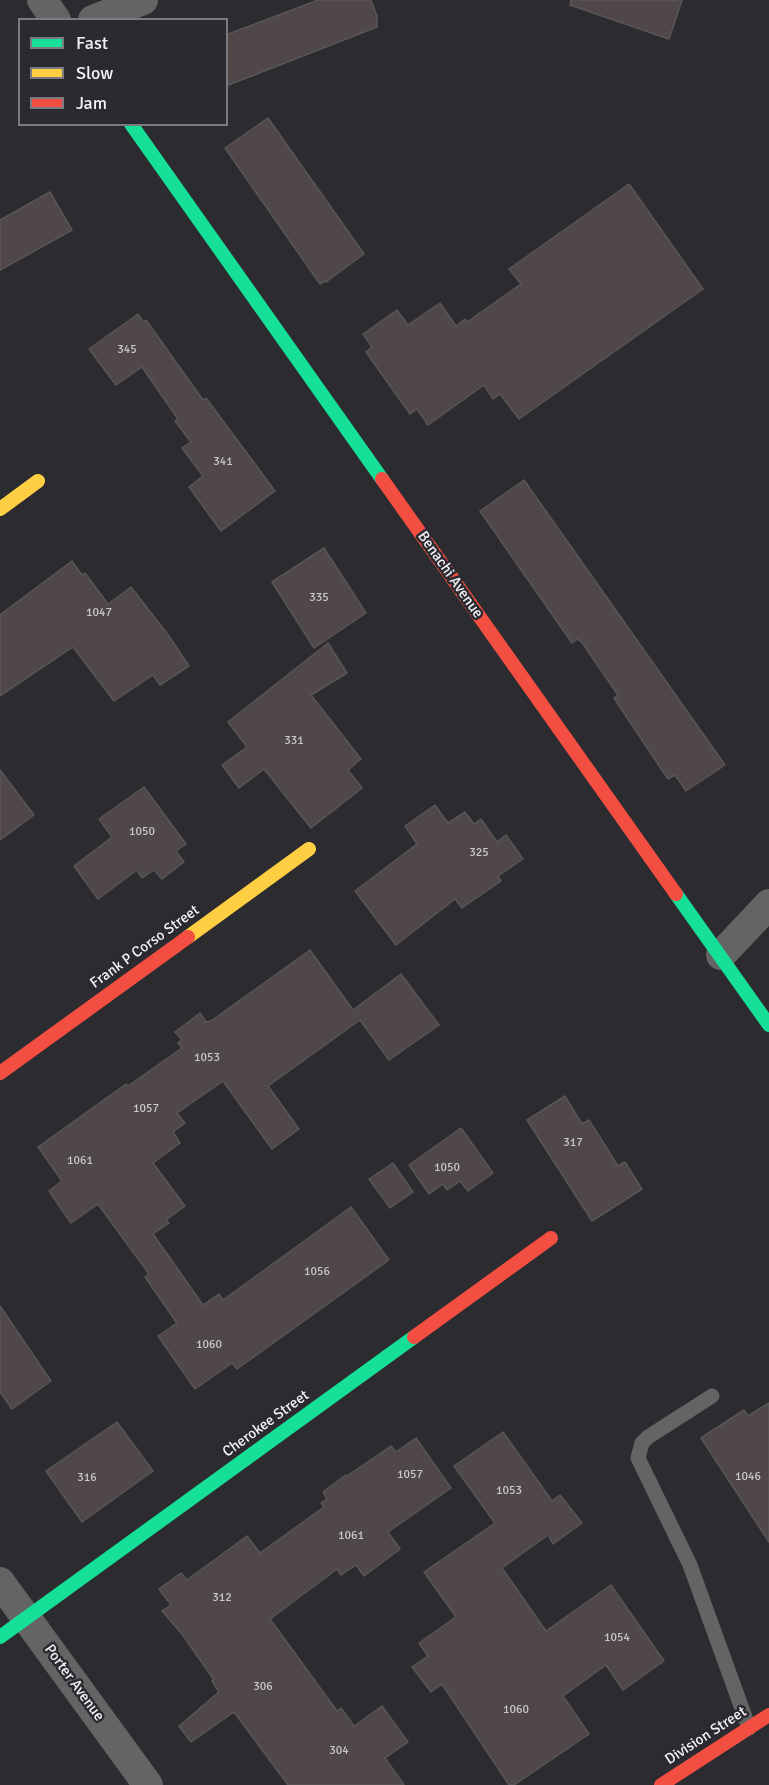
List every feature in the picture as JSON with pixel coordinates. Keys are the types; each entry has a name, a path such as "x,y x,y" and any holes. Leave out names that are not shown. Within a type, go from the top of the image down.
{"street":[{"path":"42,0 55,18"},
{"path":"98,18 143,0"},
{"name":"Benachi Avenue","path":"132,126 769,1025"},
{"path":"0,509 38,481"},
{"name":"Frank P Corso Street","path":"0,1073 309,849"},
{"path":"721,955 769,904"},
{"name":"Cherokee Street","path":"0,1637 551,1238"},
{"name":"Porter Avenue","path":"0,1582 147,1785"},
{"name":"Division Street","path":"661,1785 769,1715"}],"lane":[{"path":"712,1396 648,1437 642,1443 638,1458 690,1565 749,1728"}],"building":[{"path":"318,0 371,0 377,16 377,27 228,85 228,34"},
{"path":"571,0 682,0 669,39 570,5"},
{"path":"268,118 364,254 320,284 225,148"},
{"path":"629,184 703,289 519,419 500,394 493,399 484,385 428,425 417,409 410,414 366,352 372,347 363,334 397,310 408,325 440,303 456,326 465,319 467,322 521,284 509,269"},
{"path":"50,192 72,230 0,270 0,220"},
{"path":"138,314 143,322 146,320 203,400 206,398 275,491 221,531 189,487 203,476 182,448 191,442 175,421 178,419 142,367 116,385 89,349"},
{"path":"524,480 725,765 686,791 675,775 668,779 614,698 618,695 583,644 578,639 572,643 480,511"},
{"path":"324,548 366,613 314,648 272,582"},
{"path":"72,561 82,575 85,573 108,604 131,587 189,666 160,685 153,675 114,701 73,647 0,696 0,615"},
{"path":"328,643 347,673 311,695 361,759 348,770 362,788 311,828 264,769 239,788 222,765 247,747 228,722"},
{"path":"0,770 34,815 0,840"},
{"path":"144,787 186,844 176,851 184,862 162,879 154,870 142,878 137,870 98,899 74,866 112,837 99,819"},
{"path":"435,805 448,823 465,812 474,824 481,819 497,842 506,835 523,859 498,876 501,881 462,908 455,899 396,945 355,891 417,844 405,826"},
{"path":"310,950 353,1010 401,974 439,1025 389,1060 360,1020 268,1086 299,1129 272,1149 223,1081 177,1113 185,1123 173,1132 180,1143 153,1163 185,1206 166,1220 169,1223 153,1234 203,1305 219,1294 223,1300 351,1207 389,1260 237,1369 232,1363 195,1389 158,1336 177,1323 145,1277 149,1274 98,1204 71,1223 49,1191 62,1181 38,1147 126,1084 128,1086 182,1048 178,1043 182,1040 175,1032 200,1013 206,1022 211,1021"},
{"path":"565,1096 582,1124 589,1120 618,1166 625,1162 642,1189 592,1221 527,1120"},
{"path":"461,1128 493,1173 468,1191 460,1181 447,1190 443,1184 429,1194 409,1165"},
{"path":"393,1163 413,1192 390,1208 369,1179"},
{"path":"0,1306 51,1381 12,1409 0,1392"},
{"path":"769,1403 769,1542 701,1438 744,1410 748,1416"},
{"path":"117,1422 153,1471 82,1522 46,1471"},
{"path":"503,1432 552,1501 560,1495 582,1523 553,1544 548,1535 502,1568 546,1631 611,1585 664,1661 623,1690 606,1665 563,1696 589,1734 514,1785 509,1785 442,1684 431,1692 412,1667 428,1656 419,1643 456,1617 424,1572 495,1523 454,1466"},
{"path":"416,1438 451,1488 388,1532 400,1549 364,1576 356,1565 341,1575 337,1569 270,1619 337,1711 341,1708 354,1726 382,1706 408,1742 385,1758 404,1785 288,1785 234,1712 191,1742 179,1726 219,1692 212,1681 214,1680 182,1634 162,1611 171,1605 159,1589 181,1573 187,1580 247,1536 260,1553 324,1507 321,1503 327,1499 323,1492 346,1475 391,1446 396,1452"}],"traffic: fast":[{"path":"132,126 382,479"},
{"path":"676,894 769,1025"},
{"path":"0,1637 414,1337"}],"traffic: slow":[{"path":"0,509 38,481"},
{"path":"188,937 309,849"}],"traffic: jam":[{"path":"382,479 676,894"},
{"path":"0,1073 188,937"},
{"path":"414,1337 551,1238"},
{"path":"661,1785 769,1715"}]}
